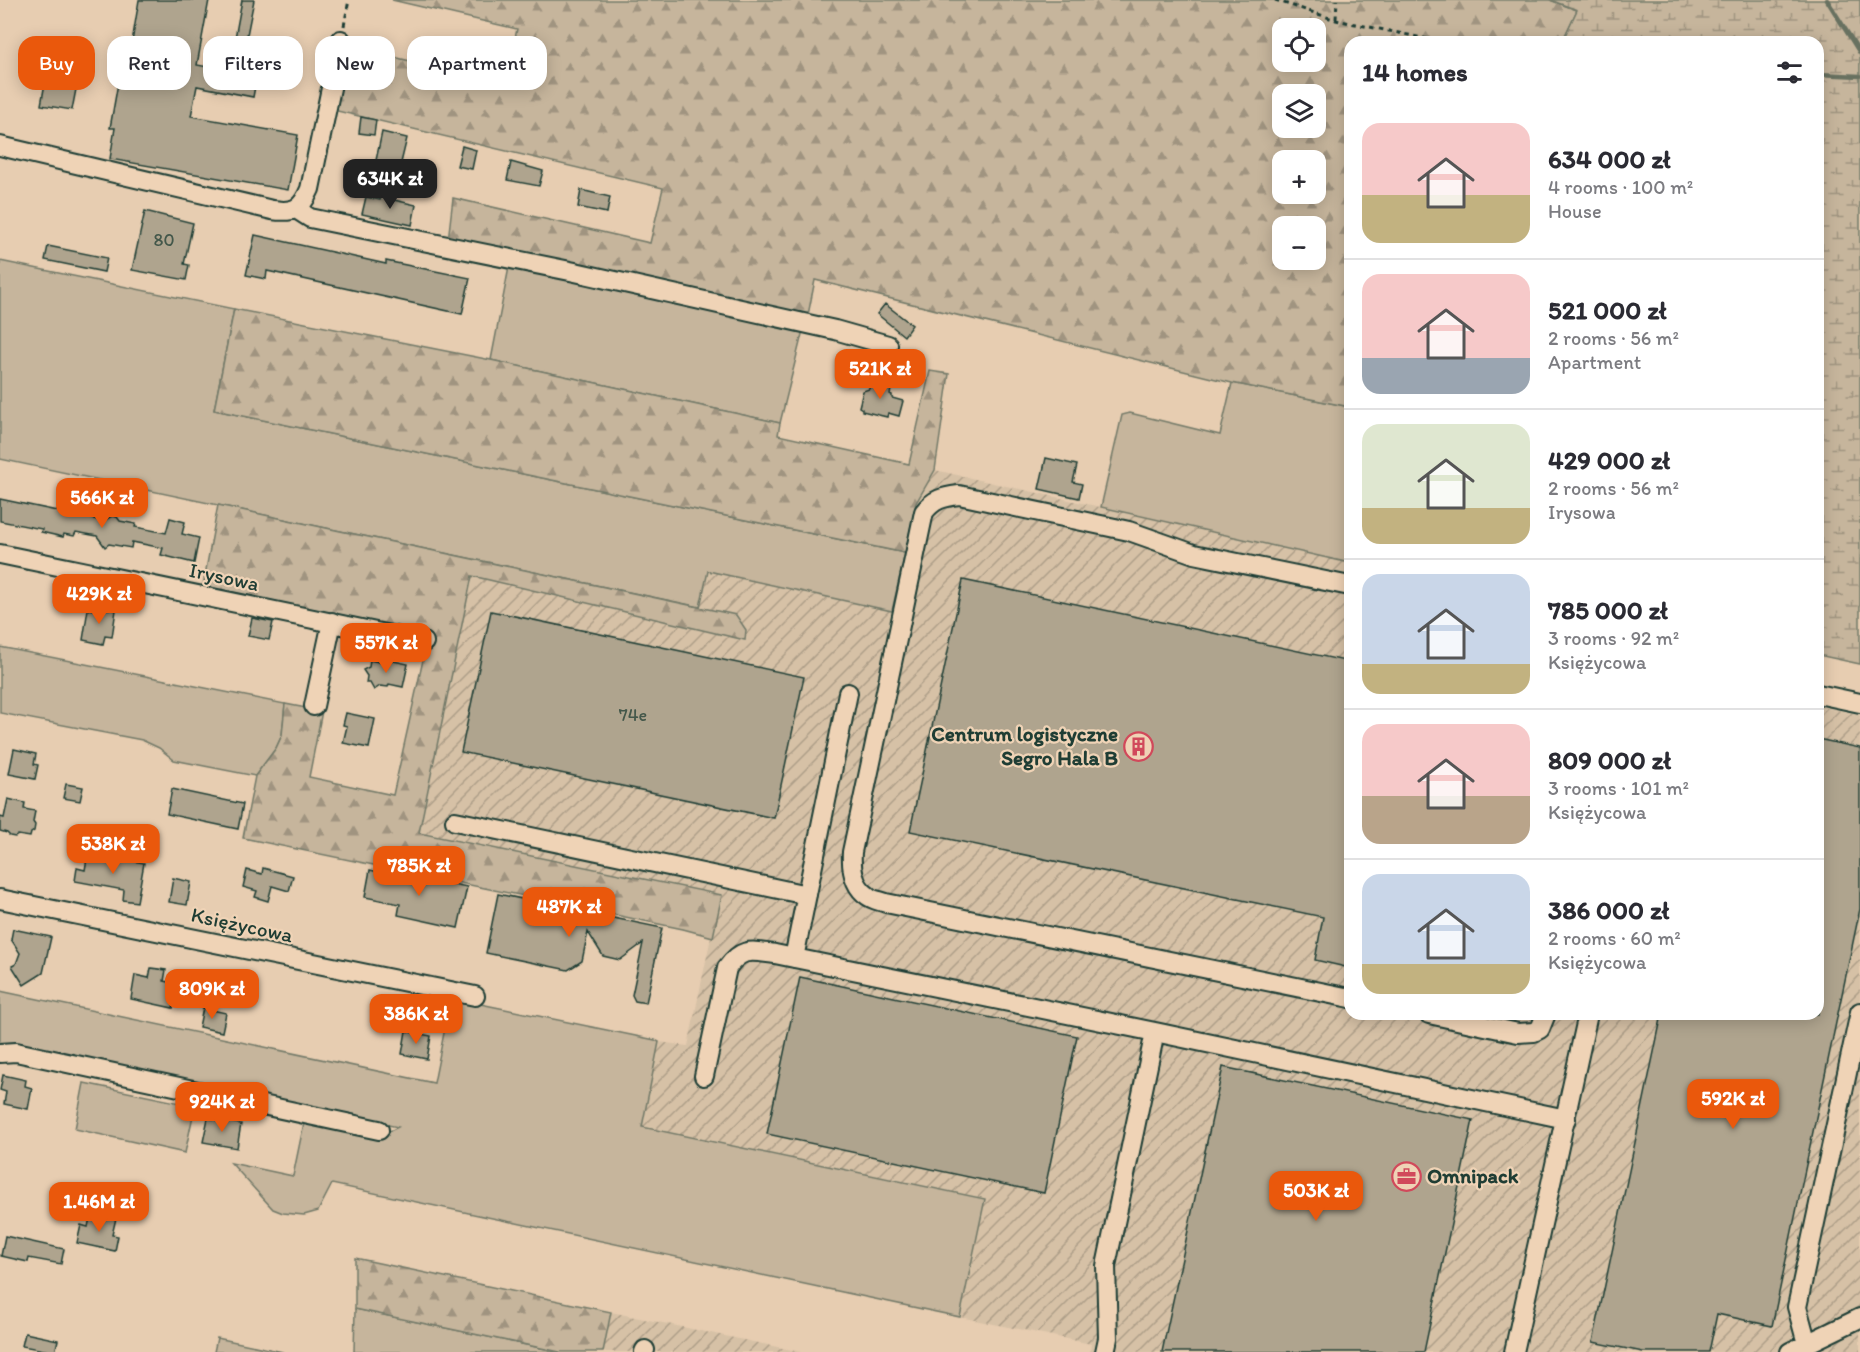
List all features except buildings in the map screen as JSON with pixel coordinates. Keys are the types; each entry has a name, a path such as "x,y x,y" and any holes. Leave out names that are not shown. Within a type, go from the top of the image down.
{"street":[{"path":"0,146 286,212 296,209 304,202 310,189 331,90"},
{"path":"296,209 310,218 575,272 836,330 888,345"},
{"path":"1344,585 1194,554 1129,531 959,495 942,498 930,504 924,512 852,852 851,867 853,877 868,896 886,903 1344,997"},
{"name":"Irysowa","path":"0,554 424,642"},
{"path":"314,706 332,622"},
{"path":"794,958 848,693"},
{"path":"1824,695 1860,704"},
{"path":"455,821 807,895"},
{"name":"Księżycowa","path":"0,899 475,996"},
{"path":"704,1076 725,975 732,961 739,954 747,951 794,958 1155,1032 1566,1119"},
{"path":"1807,1344 1797,1306 1860,1012"},
{"path":"1457,1020 1518,1033 1534,1032 1540,1029 1544,1020"},
{"path":"1514,1352 1587,1020"},
{"path":"1105,1352 1108,1338 1106,1266 1155,1032"},
{"path":"0,1053 16,1052 379,1130"},
{"path":"1790,1352 1860,1318"}],"path":[{"path":"342,36 349,0"},
{"path":"1275,0 1336,20 1413,36"},
{"path":"1336,20 1337,0"}],"shaded area":[{"path":"935,470 1344,562 1344,1020 1824,1020 1824,707 1860,715 1860,1352 1090,1352 1091,1344 960,1317 985,1199 641,1127 659,1042 688,1046 713,936 419,834 458,640 445,553 699,607 708,571 892,611 916,503"},
{"path":"611,1312 801,1352 603,1352"}],"green space":[{"path":"392,0 1550,0 1577,10 1565,36 1344,36 1344,406 1232,383 815,280 807,320 448,241 453,198 650,243 663,188 333,110 338,90 395,90 395,57 407,60 407,90 547,90 547,36 515,36 517,29"},
{"path":"1550,0 1860,0 1860,664 1824,656 1824,36 1565,36 1577,10"},
{"path":"0,261 234,309 214,410 905,553 892,611 708,571 700,607 0,459"},
{"path":"510,262 804,326 780,423 491,360"},
{"path":"234,309 491,360 780,423 778,435 909,464 930,371 949,374 935,470 916,503 905,553 214,410"},
{"path":"1232,383 1344,406 1344,562 1101,507 1122,415 1130,413 1220,435"},
{"path":"218,505 736,615 746,630 745,640 472,576 419,833 722,895 713,937 243,838 255,776 276,748 282,735 285,704 322,711 309,777 393,795 429,633 203,586"},
{"path":"0,647 285,704 282,735 276,748 255,776 174,760 159,748 142,740 0,713"},
{"path":"0,991 434,1083 451,998 655,1040 659,1042 642,1127 985,1199 960,1317 332,1184 318,1211 304,1215 283,1213 273,1209 231,1163 293,1176 305,1118 384,1134 398,1127 69,1058 0,1047"},
{"path":"84,1083 195,1106 185,1153 75,1129"},
{"path":"355,1258 611,1312 603,1352 560,1352 355,1309"},
{"path":"355,1309 560,1352 354,1352"},
{"path":"217,1338 283,1352 214,1352"}],"waterway":[{"path":"1827,0 1860,53"},
{"path":"1824,74 1860,76"}],"place":[{"name":"Centrum logistyczne Segro Hala B","path":"1139,746"},
{"name":"Omnipack","path":"1406,1176"}]}
